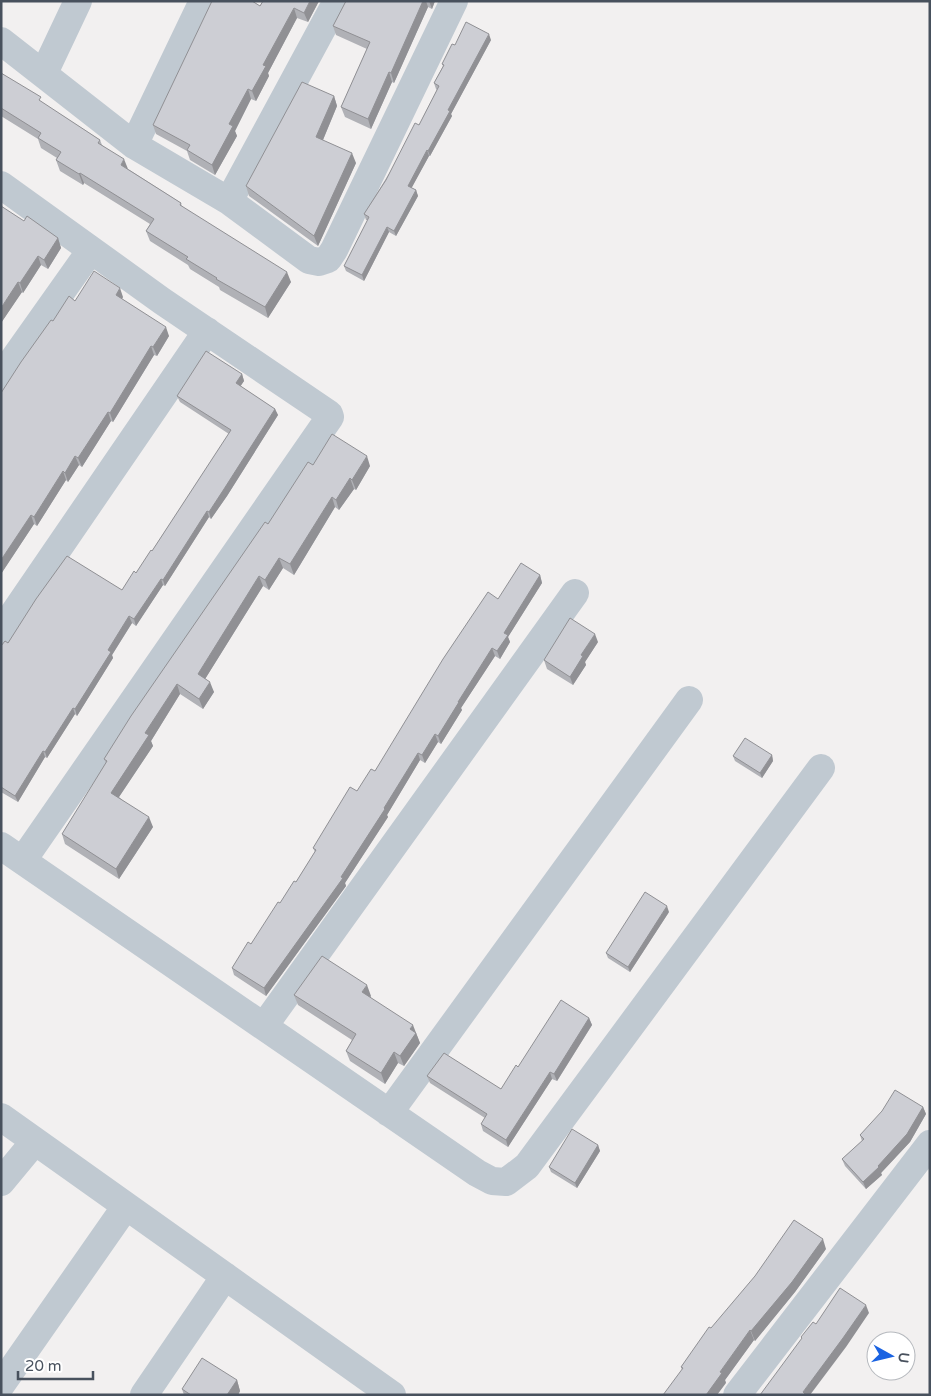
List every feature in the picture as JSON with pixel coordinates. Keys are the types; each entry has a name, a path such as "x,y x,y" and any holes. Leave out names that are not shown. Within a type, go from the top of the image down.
{"street":[{"path":"44,73 78,1"},
{"path":"134,145 203,1"},
{"path":"229,201 337,1"},
{"path":"1,41 134,145 229,201 309,260 319,262 328,259 454,1"},
{"path":"1,185 207,331 328,413 330,417 12,853 477,1173 492,1180 506,1182 527,1166 821,768"},
{"path":"1,377 91,250"},
{"path":"1,632 207,331"},
{"path":"264,1026 575,594"},
{"path":"389,1113 689,700"},
{"path":"1,1118 225,1276 360,1386 392,1395"},
{"path":"1,1182 34,1141"},
{"path":"737,1395 930,1144"},
{"path":"1,1385 126,1206"},
{"path":"144,1395 225,1276"}],"building":[{"path":"212,1 252,1 260,6 263,1 310,1 304,13 294,8 263,65 266,66 252,91 248,89 229,124 233,126 212,165 187,150 190,145 153,125"},
{"path":"346,1 423,1 368,119 341,107 370,42 333,26"},
{"path":"466,22 489,34 448,110 450,111 408,186 416,190 394,231 387,227 362,275 344,266 369,217 364,214 386,180 415,123 419,125 439,86 434,83 444,65 442,64 452,44 455,45"},
{"path":"1,73 41,97 39,100 100,140 98,143 124,159 121,165 181,203 180,205 287,272 265,307 216,279 186,259 188,257 146,231 154,219 56,160 61,152 38,138 41,133 1,108"},
{"path":"302,82 334,96 316,137 352,153 314,236 246,186"},
{"path":"1,206 24,221 27,216 58,238 44,260 38,256 1,308"},
{"path":"94,271 120,288 116,295 166,327 153,347 151,346 110,413 108,412 78,458 75,456 65,473 63,471 34,517 31,515 1,560 1,393 69,296 75,301"},
{"path":"206,351 242,374 236,383 275,409 163,580 161,579 134,619 129,616 108,650 111,652 75,709 73,708 45,752 43,751 15,796 1,787 1,646 5,641 8,643 36,599 67,556 122,590 134,571 136,573 152,551 231,430 177,396"},
{"path":"332,434 367,456 352,480 350,478 336,500 332,497 290,564 279,558 265,580 259,576 198,674 210,682 199,699 177,684 145,733 149,735 111,793 149,817 116,869 62,834 107,761 104,759 131,716 265,522 268,524 308,462 313,465"},
{"path":"521,563 540,575 504,633 508,635 497,651 492,648 438,736 435,734 422,755 418,753 385,809 341,877 343,878 264,988 232,968 248,942 251,944 278,902 280,903 294,881 296,882 316,850 313,848 350,787 357,791 371,769 375,771 443,659 488,592 498,599"},
{"path":"570,618 595,634 581,655 583,656 570,677 544,660"},
{"path":"745,738 772,755 760,773 733,756"},
{"path":"645,892 667,906 628,967 606,953"},
{"path":"322,956 367,985 362,992 413,1025 410,1029 416,1033 400,1056 394,1052 381,1073 346,1051 356,1034 294,995"},
{"path":"561,1000 589,1018 554,1074 550,1072 506,1140 481,1124 487,1114 427,1076 444,1053 501,1089 516,1065 518,1067"},
{"path":"895,1090 923,1107 907,1134 879,1167 863,1182 842,1159 864,1139 860,1135 882,1111"},
{"path":"572,1129 598,1145 575,1183 549,1167"},
{"path":"794,1220 823,1239 792,1282 750,1330 706,1395 663,1395 709,1327 711,1328 755,1276"},
{"path":"840,1288 866,1305 803,1392 806,1395 760,1395 801,1337 813,1322 816,1324"},
{"path":"202,1358 237,1380 227,1395 191,1395 182,1389"}]}
